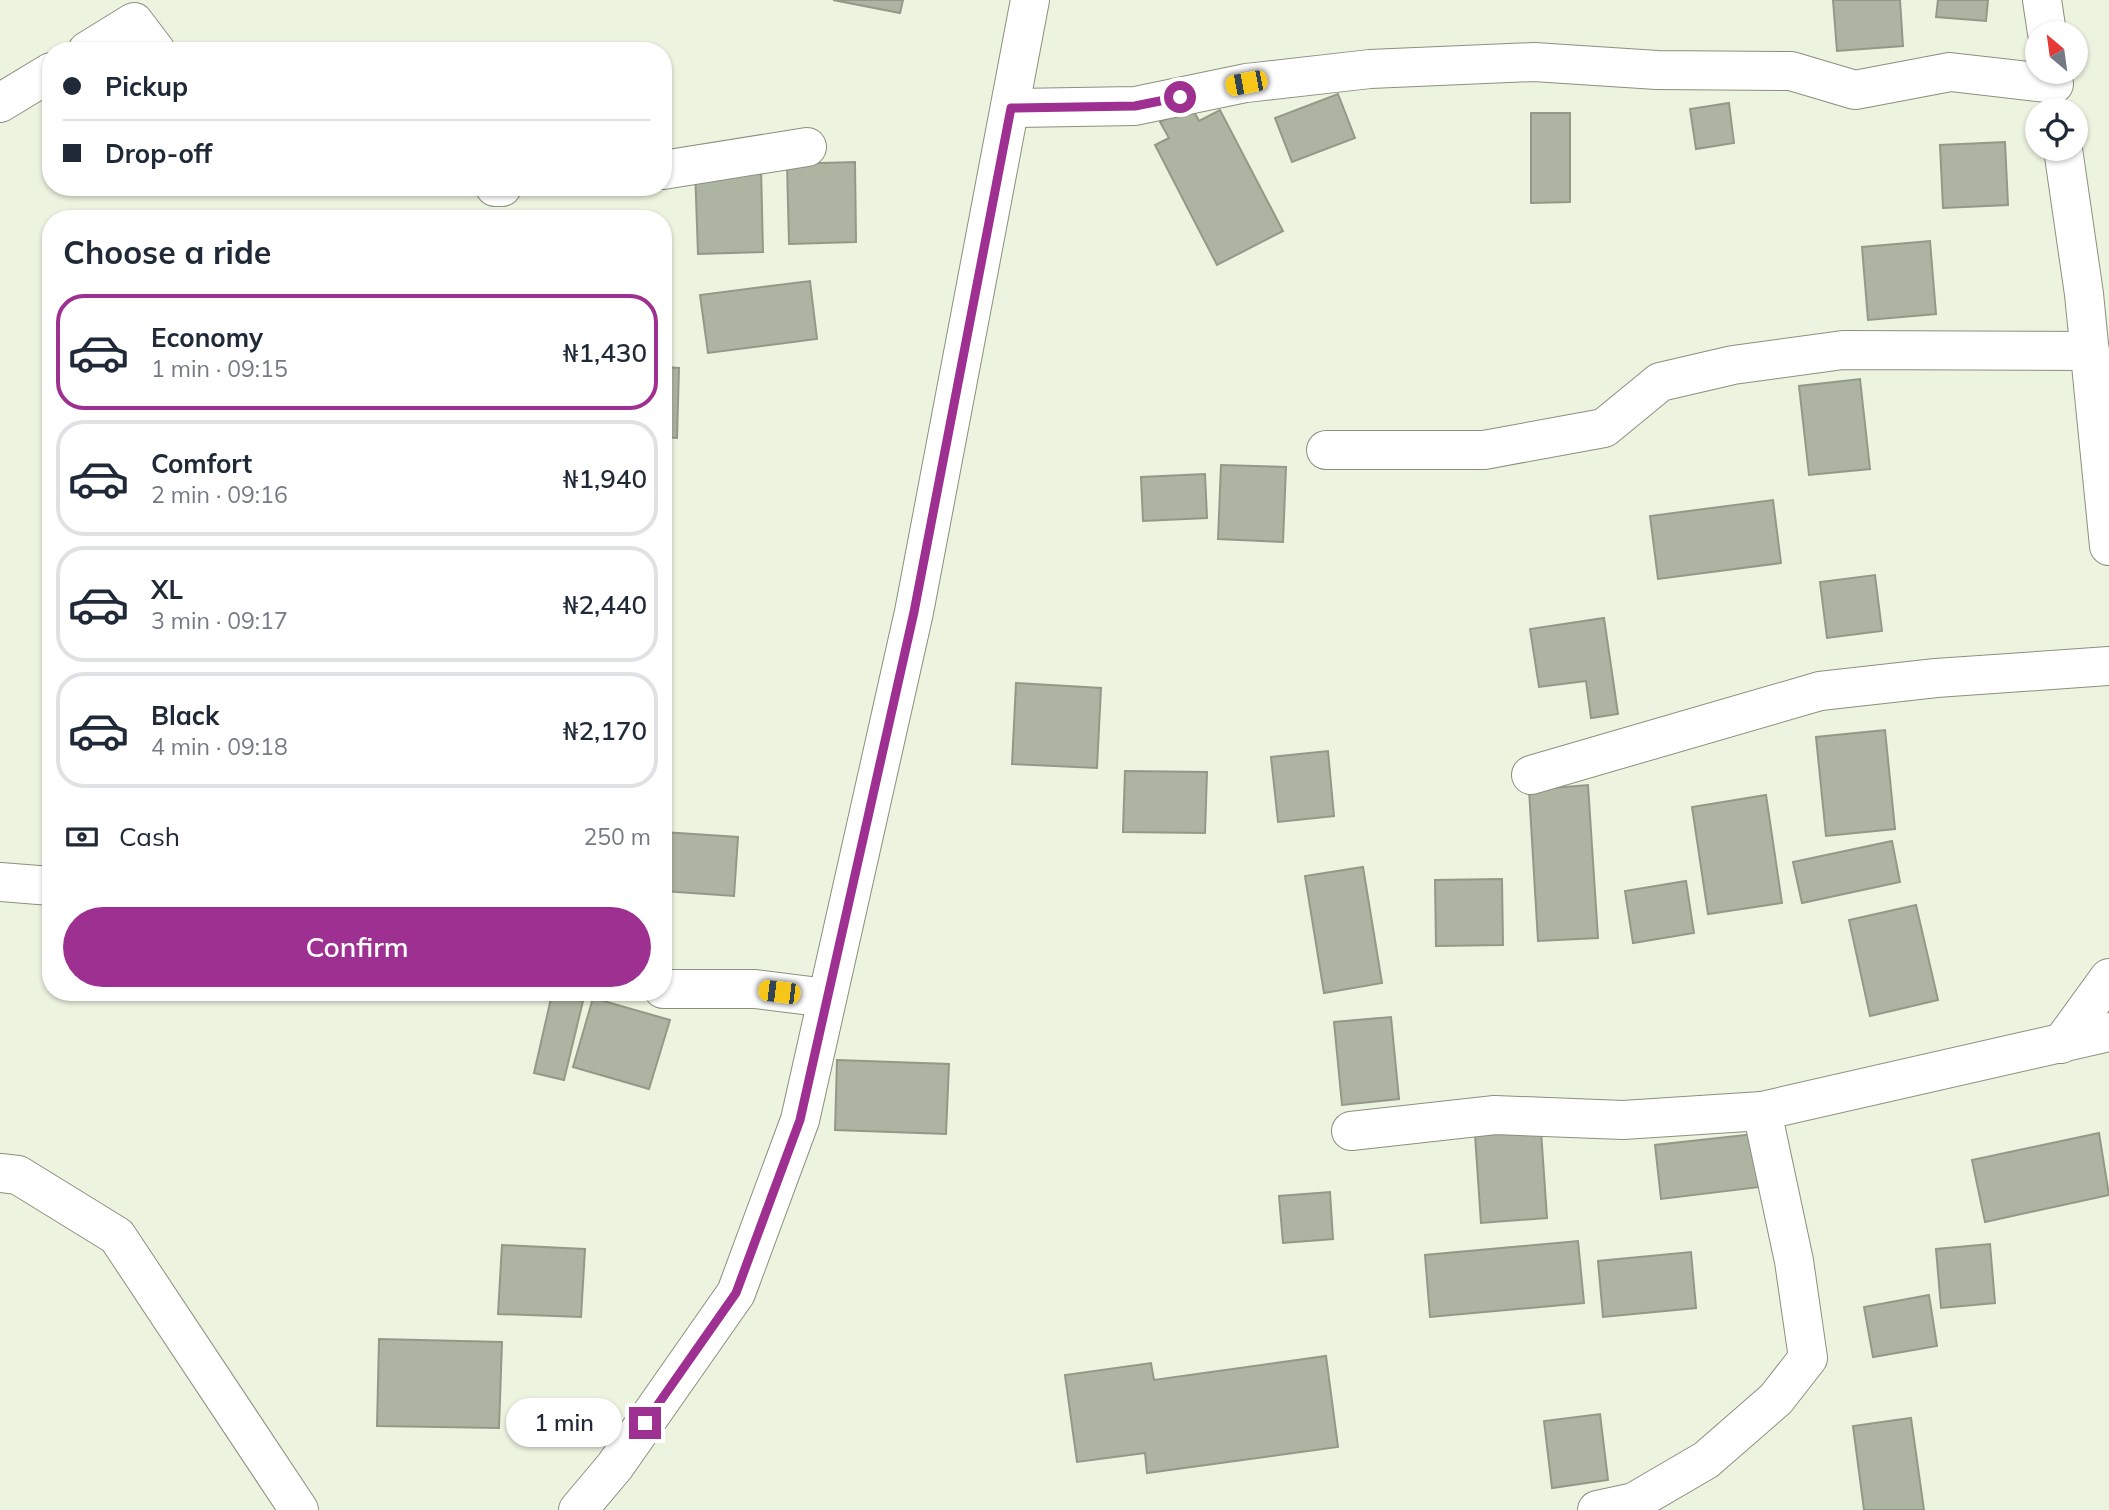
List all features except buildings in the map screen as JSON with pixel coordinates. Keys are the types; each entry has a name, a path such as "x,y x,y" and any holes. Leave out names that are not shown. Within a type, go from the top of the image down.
{"street":[{"path":"578,1510 615,1466 736,1293 800,1120 914,612 1030,0"},
{"path":"2042,0 2045,21"},
{"path":"102,42 134,22 149,42"},
{"path":"1011,108 1135,106 1246,83 1370,69 1534,62 1657,70 1791,71 1855,90 1950,72 2055,89"},
{"path":"0,103 42,77"},
{"path":"672,168 807,146"},
{"path":"2065,161 2090,351 2109,546"},
{"path":"1326,450 1484,450 1604,428 1660,382 1733,365 1829,352 2090,351"},
{"path":"1531,775 1820,691 1936,678 2109,666"},
{"path":"0,881 42,885"},
{"path":"2061,1044 2109,978"},
{"path":"672,989 755,989 827,998"},
{"path":"1351,1131 1495,1115 1623,1120 1762,1111 2109,1032"},
{"path":"1597,1510 1634,1502 1706,1460 1776,1399 1808,1358 1794,1261 1762,1111"},
{"path":"0,1173 18,1175 117,1236 299,1510"}],"route":[{"path":"645,1423 736,1293 800,1120 914,612 1011,108 1135,106 1180,97"}]}
